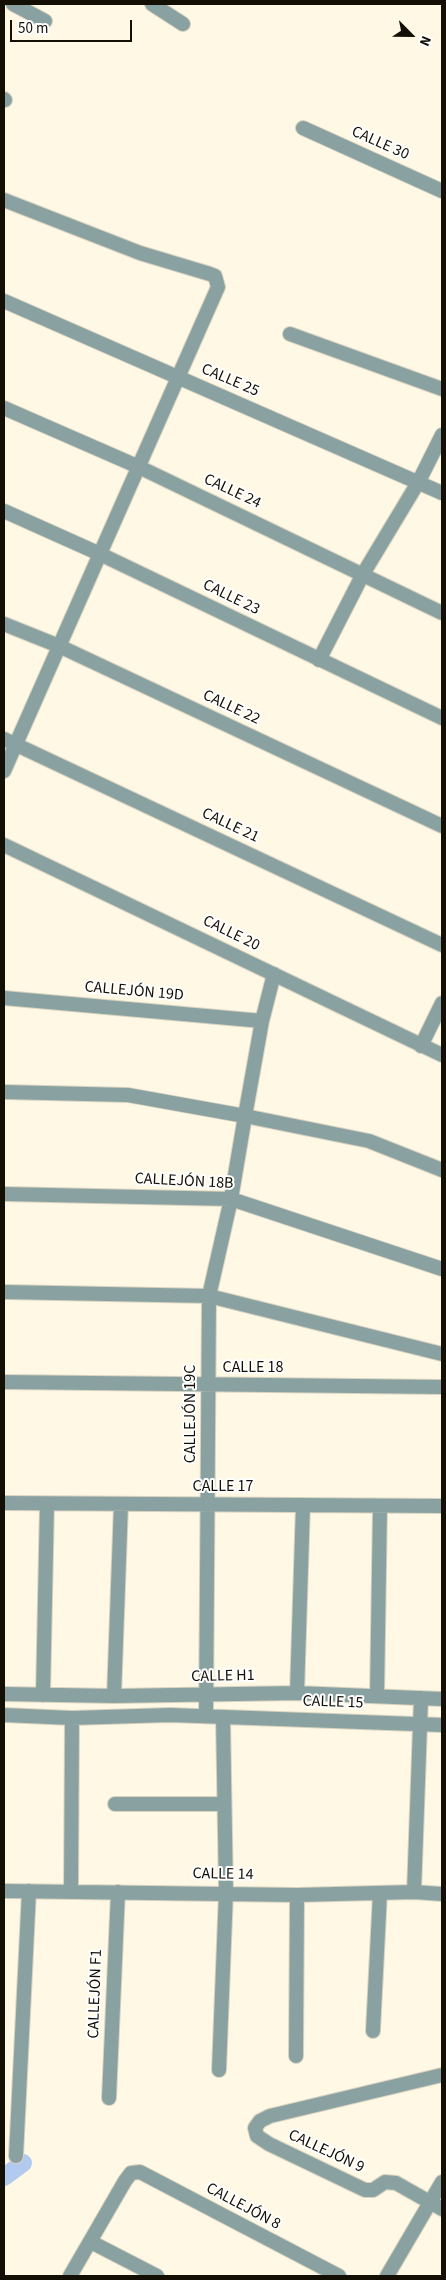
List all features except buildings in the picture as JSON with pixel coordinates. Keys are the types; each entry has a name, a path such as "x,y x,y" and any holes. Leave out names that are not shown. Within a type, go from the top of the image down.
{"street":[{"path":"13,4 45,21"},
{"path":"152,4 184,24"},
{"name":"CALLE 30","path":"303,128 442,191"},
{"path":"4,200 140,253 215,276 218,287 59,646 10,742 4,771"},
{"name":"CALLE 25","path":"4,301 442,493"},
{"path":"290,334 442,389"},
{"name":"CALLE 24","path":"4,408 139,467 442,612"},
{"path":"319,660 363,574 418,481 442,435"},
{"name":"CALLE 23","path":"4,511 100,554 442,718"},
{"name":"CALLE 22","path":"4,624 59,646 442,826"},
{"name":"CALLE 21","path":"10,742 442,945"},
{"name":"CALLE 20","path":"4,844 442,1055"},
{"name":"CALLEJÓN 19C","path":"206,1716 210,1296 231,1199 262,1021 274,974"},
{"name":"CALLEJÓN 19D","path":"4,998 262,1021"},
{"path":"421,1046 442,1003"},
{"path":"4,1092 128,1095 369,1141 442,1170"},
{"name":"CALLEJÓN 18B","path":"4,1194 231,1199 442,1268"},
{"path":"4,1292 210,1296 442,1354"},
{"name":"CALLE 18","path":"4,1382 208,1386 442,1387"},
{"name":"CALLE 17","path":"4,1503 442,1506"},
{"path":"43,1695 47,1504"},
{"path":"114,1696 121,1504"},
{"path":"297,1693 304,1505"},
{"path":"377,1696 380,1506"},
{"name":"CALLE H1","path":"4,1694 114,1696 297,1693 442,1699"},
{"path":"414,1892 421,1698"},
{"path":"4,1715 72,1718 223,1717 226,1892 218,2070"},
{"name":"CALLE 15","path":"223,1717 442,1725"},
{"path":"71,1892 72,1718"},
{"path":"116,1804 224,1804"},
{"name":"CALLE 14","path":"4,1891 226,1892 297,1895 414,1892 442,1894"},
{"path":"16,2156 29,1891"},
{"name":"CALLEJÓN F1","path":"110,2098 118,1892"},
{"path":"373,2031 380,1894"},
{"path":"296,2056 297,1895"},
{"name":"CALLEJÓN 9","path":"436,2206 396,2183 385,2182 373,2190 365,2190 269,2144 257,2136 254,2128 260,2121 270,2116 442,2075"},
{"name":"CALLEJÓN 8","path":"91,2242 131,2173 140,2172 339,2276"},
{"path":"404,2276 389,2273 436,2206 442,2182"},
{"path":"70,2276 91,2242 157,2276"}],"waterway":[{"path":"4,2177 23,2163"}]}
